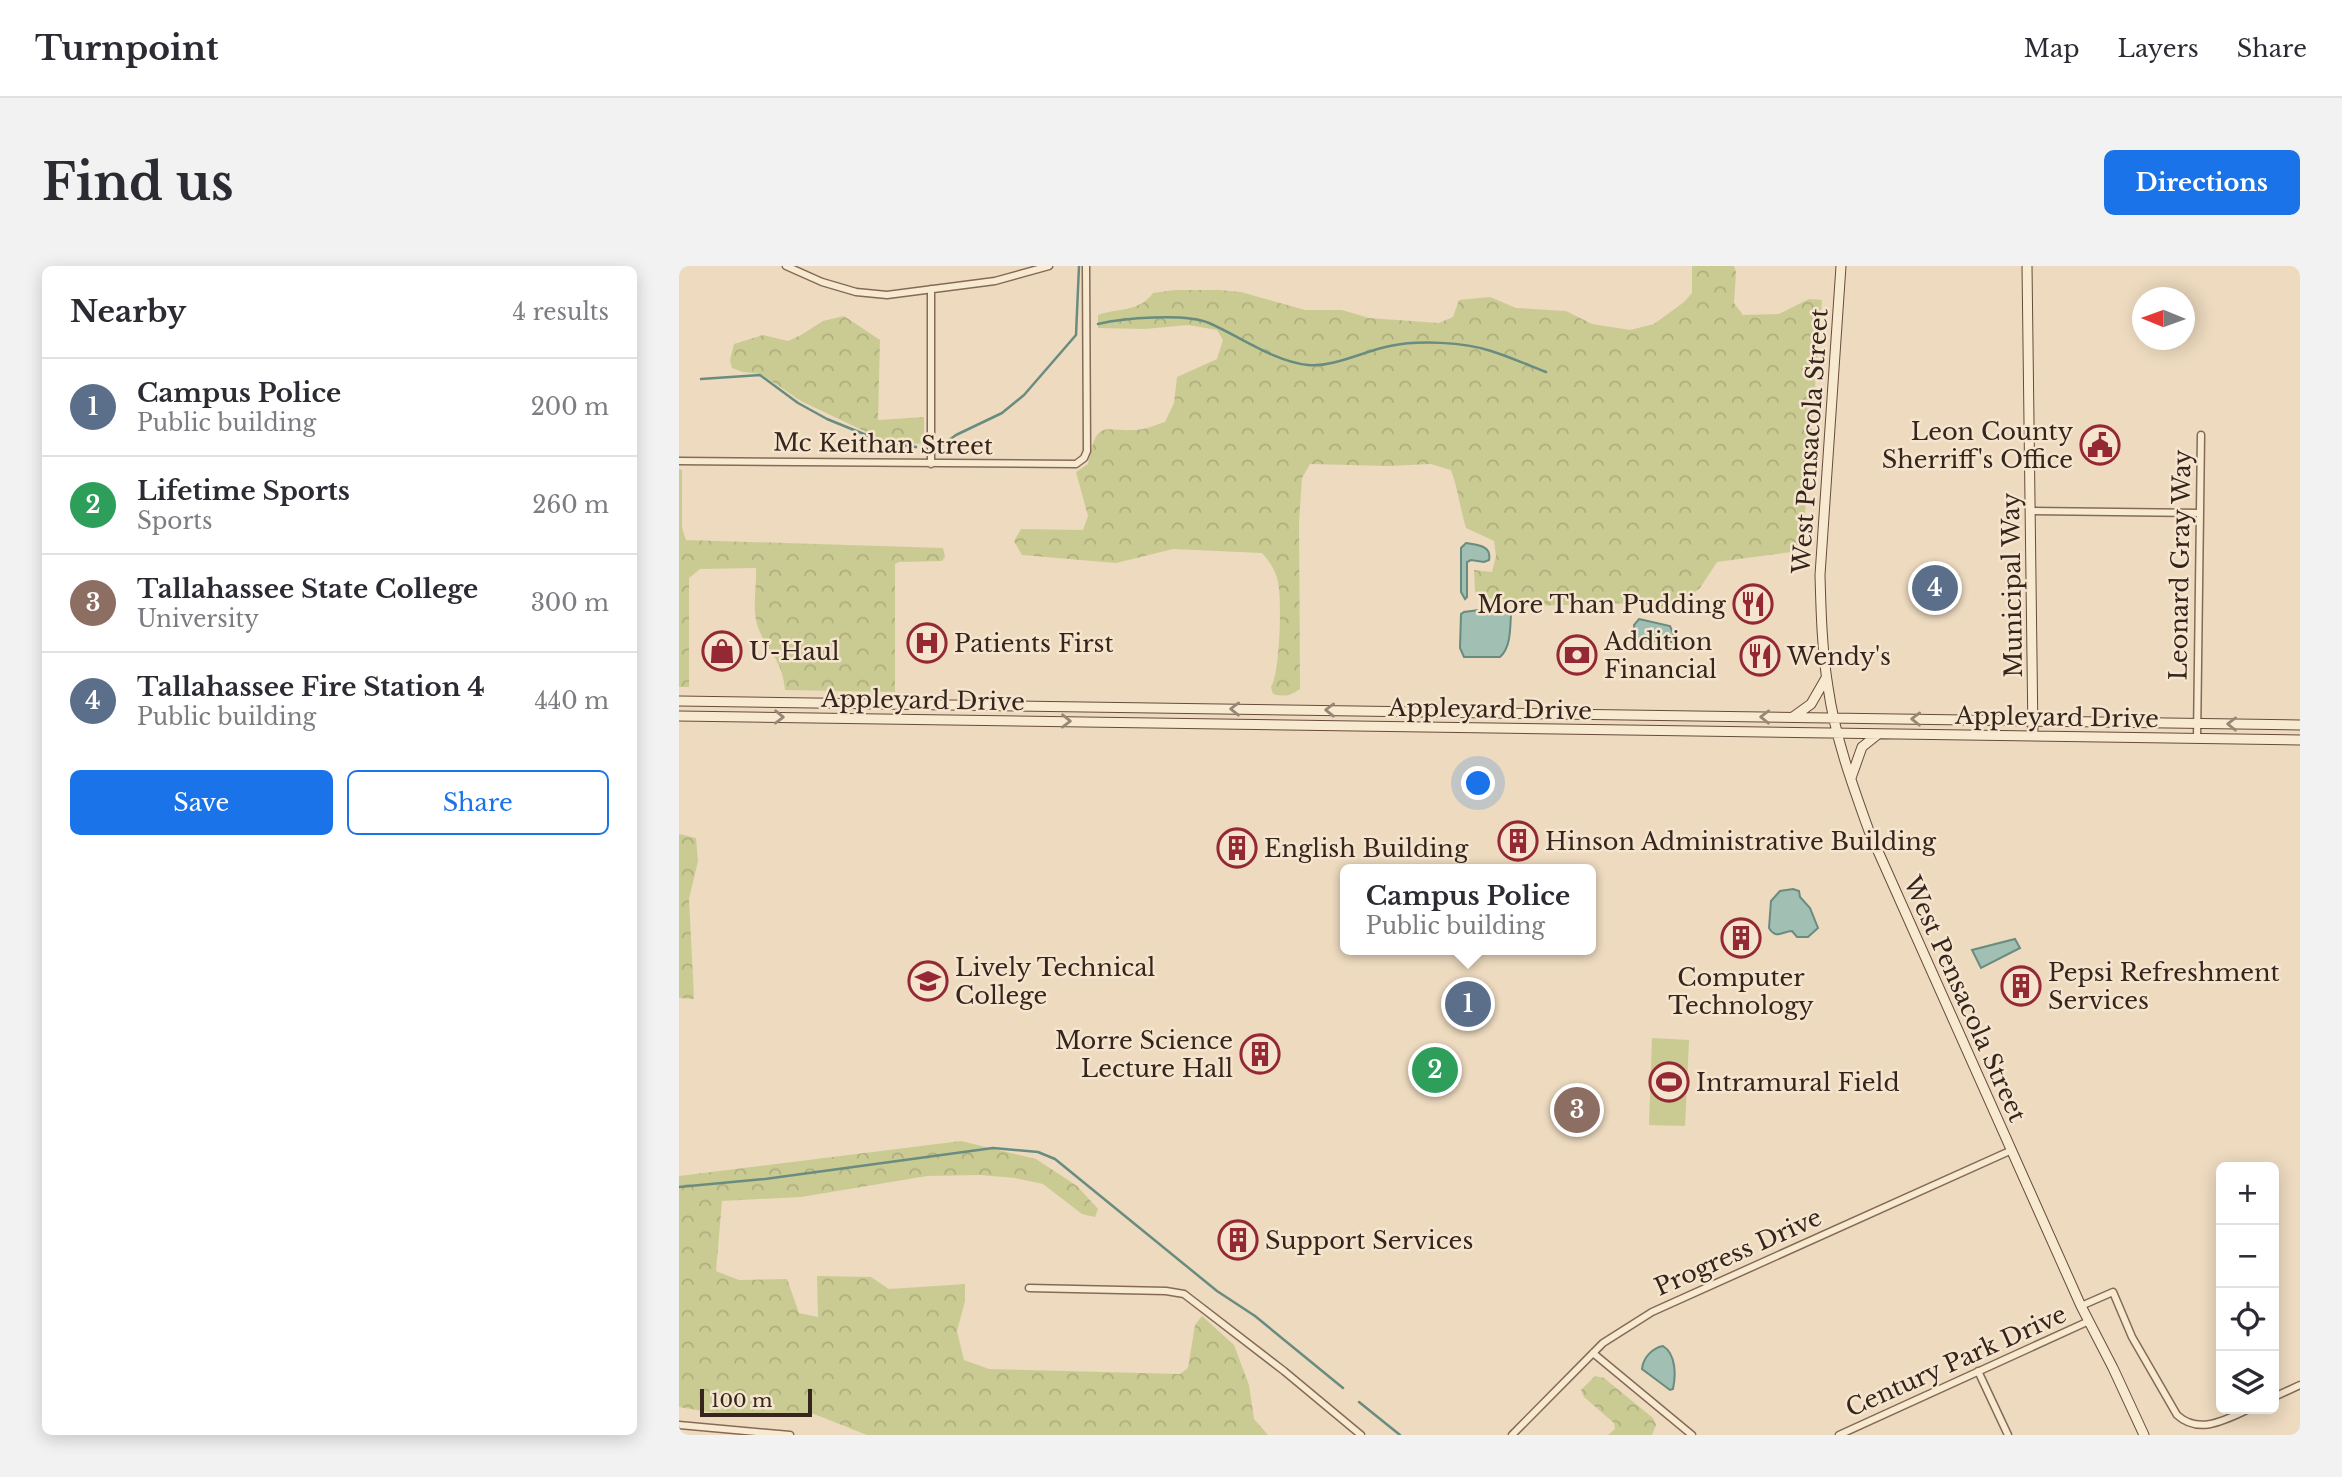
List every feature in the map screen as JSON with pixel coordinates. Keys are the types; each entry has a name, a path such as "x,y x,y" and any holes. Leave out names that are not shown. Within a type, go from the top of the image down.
{"main road":[{"name":"West Pensacola Street","path":"1841,266 1819,575 1826,676 1837,734 1868,831 2081,1306 2144,1435"},
{"name":"Municipal Way","path":"2027,266 2033,736"},
{"path":"1793,717 1815,700 1826,676"},
{"name":"Appleyard Drive","path":"679,701 2300,724"},
{"path":"696,701 696,716"},
{"path":"711,716 712,701"},
{"path":"734,702 734,716"},
{"path":"983,705 983,720"},
{"path":"1181,708 1181,723"},
{"path":"1358,710 1358,726"},
{"path":"1520,713 1520,729"},
{"path":"1627,715 1635,730"},
{"name":"Appleyard Drive","path":"679,716 2300,740"},
{"path":"1851,780 1862,747 1879,734"}],"street":[{"path":"786,266 822,282 870,295 995,281 1048,266"},
{"name":"Mc Keithan Street","path":"679,461 1076,464 1084,458 1088,436 1086,266"},
{"path":"931,289 931,464"},
{"name":"Leonard Gray Way","path":"2197,738 2201,435"},
{"path":"2030,511 2200,513"},
{"name":"Progress Drive","path":"1512,1435 1612,1336 1652,1312 2012,1150"},
{"path":"1029,1288 1166,1291 1184,1294 1361,1435"},
{"path":"2081,1306 2113,1292 2132,1337 2177,1415 2187,1425 2200,1428 2210,1426 2238,1414"},
{"name":"Century Park Drive","path":"1839,1435 2089,1321"},
{"path":"1593,1353 1692,1435"},
{"path":"1978,1371 2008,1435"},
{"path":"2279,1396 2300,1385"},
{"path":"679,1425 790,1435"}],"green space":[{"path":"1692,266 1734,266 1734,303 1743,315 1779,314 1809,299 1822,300 1803,539 1792,552 1717,562 1700,588 1685,599 1663,609 1641,603 1526,606 1504,599 1479,598 1475,591 1474,570 1492,572 1496,556 1494,541 1466,528 1451,470 1431,464 1310,464 1302,478 1299,521 1300,689 1281,695 1273,694 1271,687 1278,653 1279,591 1274,570 1262,553 1173,549 1116,563 1022,555 1014,541 1021,529 1083,530 1088,516 1076,472 1088,464 1095,438 1105,430 1143,429 1165,422 1174,403 1177,377 1217,359 1223,340 1217,330 1188,325 1145,329 1098,328 1098,315 1135,306 1153,293 1219,290 1241,292 1305,310 1342,310 1369,318 1439,323 1453,317 1459,300 1490,297 1516,308 1566,311 1592,324 1630,330 1654,324 1684,302 1692,293"},
{"path":"844,316 880,340 878,420 924,417 924,444 885,441 801,401 761,374 732,368 730,360 734,344 763,335 788,341 823,321"},
{"path":"679,469 682,470 682,528 686,540 943,548 945,557 942,561 895,564 895,692 785,690 777,661 757,624 756,568 700,569 689,578 689,687 679,687"},
{"path":"679,834 696,838 698,861 689,899 694,999 679,998"},
{"name":"Intramural Field","path":"1652,1038 1689,1040 1685,1126 1649,1125"},
{"path":"961,1141 1036,1159 1077,1186 1098,1209 1095,1217 1082,1214 1043,1184 980,1175 927,1176 801,1197 722,1201 716,1271 739,1280 787,1279 799,1313 818,1317 817,1276 871,1277 889,1289 965,1284 965,1301 957,1331 964,1360 989,1369 1180,1374 1188,1368 1195,1325 1202,1316 1234,1345 1249,1385 1254,1419 1268,1435 867,1435 814,1414 720,1414 679,1407 679,1176"},
{"path":"1595,1376 1604,1378 1653,1418 1656,1425 1652,1435 1608,1435 1615,1429 1614,1423 1584,1397 1581,1390"}],"shaded area":[{"path":"1466,543 1486,549 1489,560 1467,562 1465,599 1461,592 1461,548"},
{"path":"1488,604 1501,605 1511,614 1504,653 1500,657 1464,657 1460,648 1461,614 1479,610"},
{"path":"1639,619 1670,626 1674,635 1672,642 1636,640 1634,625"},
{"path":"1780,891 1799,891 1800,897 1810,908 1818,928 1808,937 1797,937 1792,931 1774,934 1769,928 1771,901"},
{"path":"2015,939 2020,948 1981,968 1972,950"},
{"path":"1663,1346 1670,1354 1675,1371 1673,1389 1670,1390 1642,1369 1649,1354"}],"waterway":[{"path":"941,446 956,435 1002,413 1024,395 1076,335 1079,266"},
{"path":"1098,324 1154,317 1198,320 1282,359 1308,365 1327,364 1401,344 1441,343 1480,348 1546,372"},
{"path":"701,379 760,375 798,403 827,419 886,443 916,447"},
{"path":"679,1187 765,1179 993,1148 1038,1152 1055,1159 1217,1291 1255,1316 1343,1388"},
{"path":"1359,1402 1400,1435"}],"place":[{"name":"Leon County Sherriff's Office","path":"2100,445"},
{"name":"Tallahassee Fire Station 4","path":"1935,588"},
{"name":"More Than Pudding","path":"1753,604"},
{"name":"Patients First","path":"927,643"},
{"name":"U-Haul","path":"722,651"},
{"name":"Addition Financial","path":"1577,655"},
{"name":"Wendy's","path":"1760,656"},
{"name":"Hinson Administrative Building","path":"1518,841"},
{"name":"English Building","path":"1237,848"},
{"name":"Computer Technology","path":"1741,938"},
{"name":"Lively Technical College","path":"928,981"},
{"name":"Pepsi Refreshment Services","path":"2021,986"},
{"name":"Campus Police","path":"1468,1004"},
{"name":"Morre Science Lecture Hall","path":"1260,1054"},
{"name":"Lifetime Sports","path":"1435,1070"},
{"name":"Intramural Field","path":"1669,1082"},
{"name":"Tallahassee State College","path":"1577,1110"},
{"name":"Support Services","path":"1238,1240"}]}
